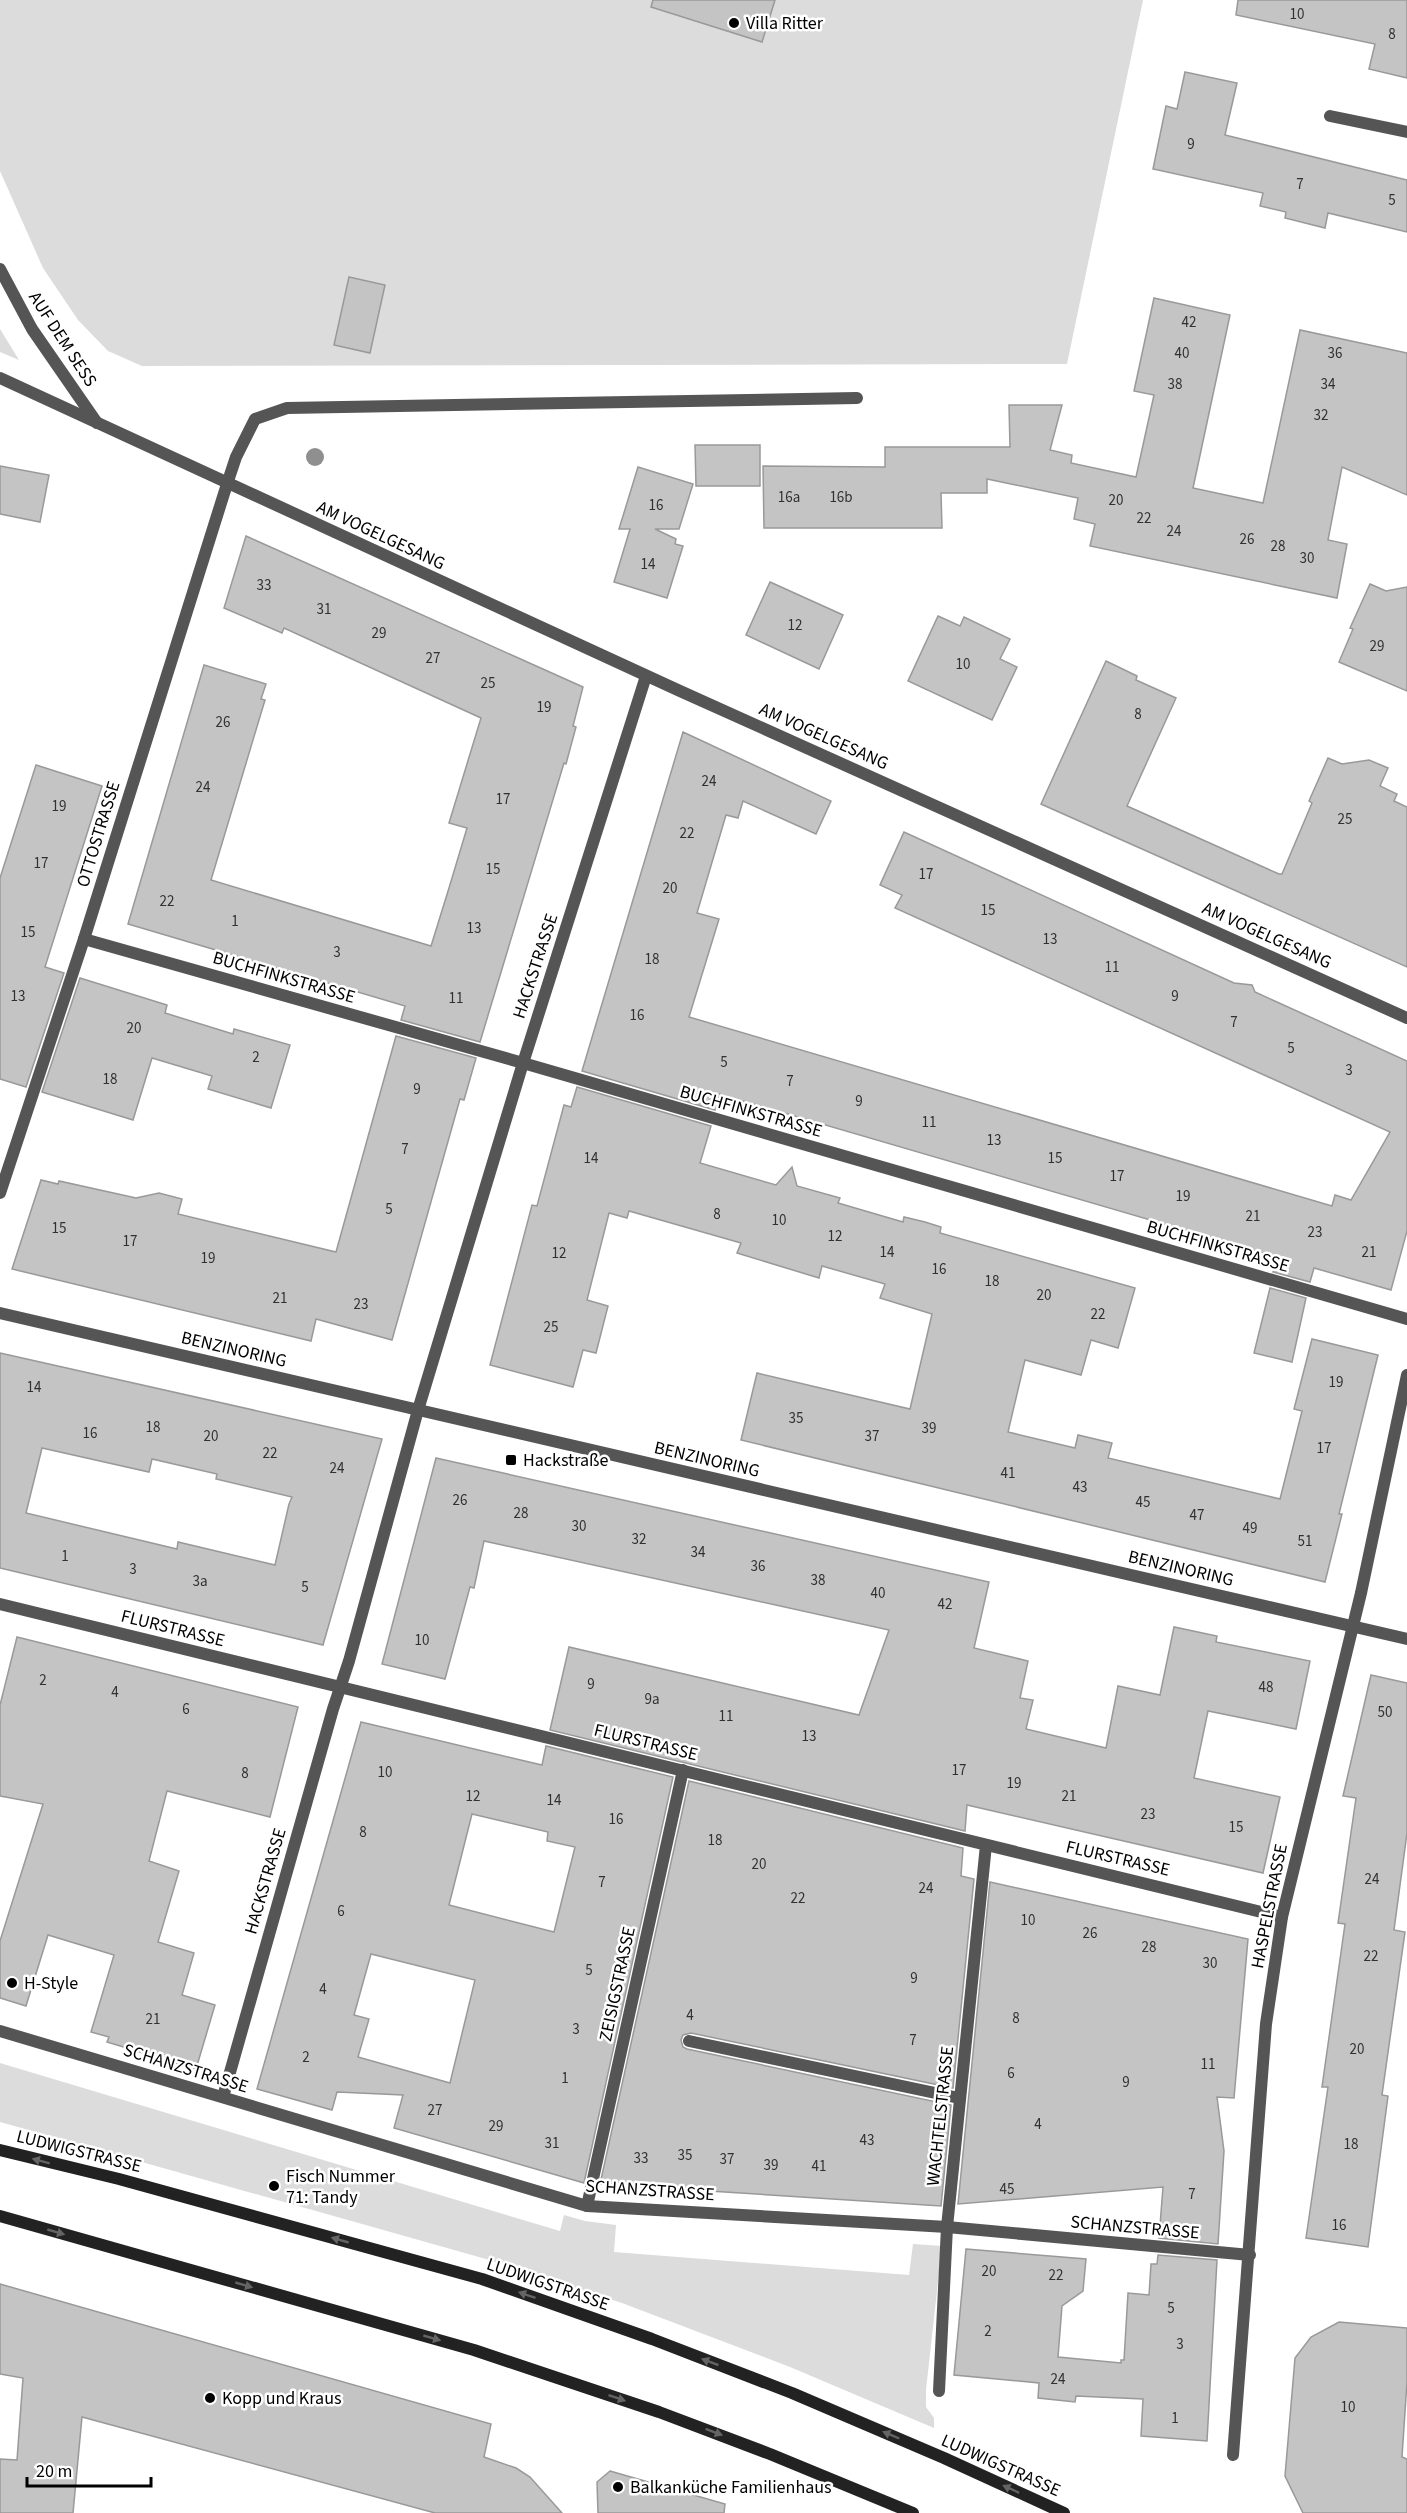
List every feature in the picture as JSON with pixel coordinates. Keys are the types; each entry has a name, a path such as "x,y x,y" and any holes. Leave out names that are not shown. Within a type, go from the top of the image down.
{"main road":[{"name":"LUDWIGSTRASSE","path":"0,2150 130,2182 482,2279 652,2339 792,2393 944,2458 1064,2513"},
{"path":"0,2216 474,2350 659,2412 770,2454 913,2513"}],"street":[{"path":"1330,116 1407,132"},
{"name":"AUF DEM SESS","path":"0,270 32,329 99,425"},
{"name":"AM VOGELGESANG","path":"0,378 646,676 1407,1018"},
{"path":"227,484 236,457 255,419 287,408 857,398"},
{"name":"OTTOSTRASSE","path":"0,1193 84,939 227,484"},
{"name":"HACKSTRASSE","path":"223,2097 339,1687 349,1661 418,1410 523,1063 646,676"},
{"name":"BUCHFINKSTRASSE","path":"84,939 523,1063 1407,1319"},
{"name":"BENZINORING","path":"0,1312 1407,1639"},
{"name":"HASPELSTRASSE","path":"1233,2455 1266,2024 1282,1917 1352,1626 1407,1375"},
{"name":"FLURSTRASSE","path":"0,1604 1282,1917"},
{"name":"ZEISIGSTRASSE","path":"587,2206 682,1770"},
{"name":"WACHTELSTRASSE","path":"939,2391 947,2227 986,1845"},
{"name":"SCHANZSTRASSE","path":"0,2031 587,2206 947,2227 1250,2255"},
{"path":"689,2041 959,2098"}],"shaded area":[{"path":"0,0 1143,0 1067,364 142,366 108,351 78,320 43,268 0,171"},
{"path":"0,329 19,360 0,352"},
{"path":"0,2063 560,2231 564,2215 585,2221 616,2225 614,2252 909,2275 913,2244 942,2246 926,2390 926,2407 934,2418 934,2428 790,2367 622,2303 486,2259 0,2122"}],"building":[{"name":"Villa Ritter","path":"653,0 775,0 762,42 651,7"},
{"path":"1238,0 1407,0 1407,78 1369,69 1375,44 1236,15"},
{"path":"1185,72 1237,83 1225,135 1407,180 1407,232 1328,213 1325,228 1285,218 1286,212 1260,206 1263,193 1153,169 1166,106 1177,109"},
{"path":"349,277 385,285 370,353 334,345"},
{"path":"1154,298 1230,315 1193,488 1263,503 1300,330 1407,353 1407,495 1342,467 1328,540 1347,544 1337,598 1090,546 1095,524 1074,519 1078,498 987,479 987,493 941,493 942,528 764,528 763,466 885,467 885,447 1010,447 1009,405 1062,405 1050,450 1072,455 1071,463 1136,477 1154,395 1134,391"},
{"path":"695,445 760,445 760,486 696,486"},
{"path":"0,466 49,475 40,522 0,514"},
{"path":"638,467 693,484 679,529 655,529 676,539 675,544 683,546 667,598 614,582 630,529 619,529"},
{"path":"246,536 583,687 566,764 564,763 480,1042 401,1020 405,1006 128,924 204,665 266,684 261,699 265,700 211,880 431,946 449,888 467,828 449,823 481,718 284,628 282,633 224,608"},
{"path":"770,582 843,615 819,669 746,635"},
{"path":"1370,584 1386,591 1407,587 1407,691 1339,662 1353,629 1350,628"},
{"path":"938,616 960,626 964,617 1010,639 1000,659 1017,667 992,720 908,681"},
{"path":"1106,661 1137,676 1136,680 1176,698 1127,806 1279,874 1282,874 1312,803 1309,801 1328,758 1342,764 1369,760 1388,768 1380,786 1397,794 1394,801 1407,807 1407,967 1041,804"},
{"path":"683,732 831,801 816,834 743,801 738,818 726,815 697,913 719,919 689,1017 1332,1206 1335,1195 1351,1200 1390,1132 895,908 902,895 880,885 904,832 1234,983 1252,985 1255,992 1407,1061 1407,1231 1391,1290 1314,1268 1310,1282 1273,1272 1277,1257 719,1094 715,1110 582,1071"},
{"path":"36,765 102,786 45,967 64,973 26,1087 0,1079 0,878"},
{"path":"80,978 167,1005 165,1013 233,1034 234,1029 290,1045 271,1108 208,1089 212,1076 152,1058 133,1120 42,1092"},
{"path":"396,1036 476,1058 464,1100 460,1099 392,1340 316,1319 311,1341 12,1269 41,1180 58,1184 59,1181 136,1198 159,1193 182,1199 178,1214 336,1252"},
{"path":"577,1087 711,1126 700,1163 776,1185 792,1167 797,1186 840,1198 838,1203 903,1222 904,1217 925,1222 941,1227 940,1233 1135,1288 1118,1348 1091,1340 1081,1375 1025,1360 1008,1432 1075,1448 1078,1435 1112,1443 1108,1458 1280,1499 1302,1411 1294,1409 1312,1339 1378,1355 1339,1514 1342,1514 1325,1582 741,1440 757,1373 910,1409 932,1314 880,1298 885,1284 822,1266 819,1278 737,1253 741,1243 629,1211 627,1218 609,1213 587,1300 608,1306 596,1353 583,1350 573,1387 490,1365 532,1205 537,1206 564,1105 571,1107"},
{"path":"1270,1288 1306,1298 1292,1362 1254,1353"},
{"path":"0,1353 382,1439 323,1645 0,1568","holes":["42,1448 149,1472 152,1459 217,1474 216,1479 292,1497 275,1565 178,1542 177,1549 26,1513"]},
{"path":"436,1458 989,1582 974,1648 1028,1661 1020,1698 1033,1700 1026,1729 1106,1748 1118,1686 1160,1695 1174,1627 1217,1636 1216,1642 1310,1661 1296,1729 1208,1711 1194,1778 1280,1797 1263,1873 967,1805 965,1831 550,1730 569,1647 859,1715 889,1630 484,1541 474,1588 470,1587 445,1679 382,1664"},
{"path":"17,1637 298,1707 270,1817 167,1791 149,1861 179,1871 158,1942 194,1953 182,1995 215,2005 196,2069 107,2042 109,2037 91,2032 114,1955 48,1935 26,2006 0,1998 0,1941 43,1804 0,1796 0,1705"},
{"path":"1371,1675 1407,1683 1407,1833 1394,1930 1405,1932 1382,2095 1388,2096 1368,2247 1306,2238 1328,2087 1322,2087 1345,1924 1338,1923 1356,1798 1343,1796"},
{"path":"361,1722 542,1765 546,1746 673,1777 584,2183 394,2128 403,2095 337,2092 332,2110 257,2089","holes":["472,1814 548,1832 547,1841 575,1847 554,1932 449,1905","371,1954 475,1980 450,2083 358,2057 369,2019 354,2015"]},
{"path":"689,1781 963,1848 961,1876 974,1879 953,2088 691,2033 683,2035 681,2040 683,2047 687,2049 951,2105 941,2206 600,2184"},
{"path":"990,1882 1248,1939 1234,2098 1217,2097 1224,2151 1218,2244 1159,2238 1163,2187 958,2204"},
{"path":"966,2249 1086,2259 1083,2291 1062,2306 1058,2357 1121,2363 1121,2360 1124,2360 1128,2293 1149,2295 1151,2264 1157,2264 1158,2255 1217,2260 1207,2441 1141,2436 1143,2399 1076,2396 1075,2402 1038,2398 1039,2383 954,2375"},
{"name":"Kopp und Kraus","path":"0,2284 491,2424 484,2457 516,2468 530,2477 562,2513 435,2513 82,2417 73,2513 0,2513 0,2459 17,2460 23,2378 0,2374"},
{"path":"1339,2322 1407,2328 1407,2382 1402,2457 1407,2459 1407,2513 1303,2513 1285,2476 1295,2358 1311,2337"},
{"path":"610,2471 725,2504 724,2513 598,2513 597,2482"}],"place":[{"name":"Villa Ritter","path":"734,23"},
{"name":"Hackstraße","path":"511,1460"},
{"name":"H-Style","path":"12,1983"},
{"name":"Fisch Nummer 71: Tandy","path":"274,2186"},
{"name":"Kopp und Kraus","path":"210,2398"},
{"name":"Balkanküche Familienhaus","path":"618,2487"}]}
